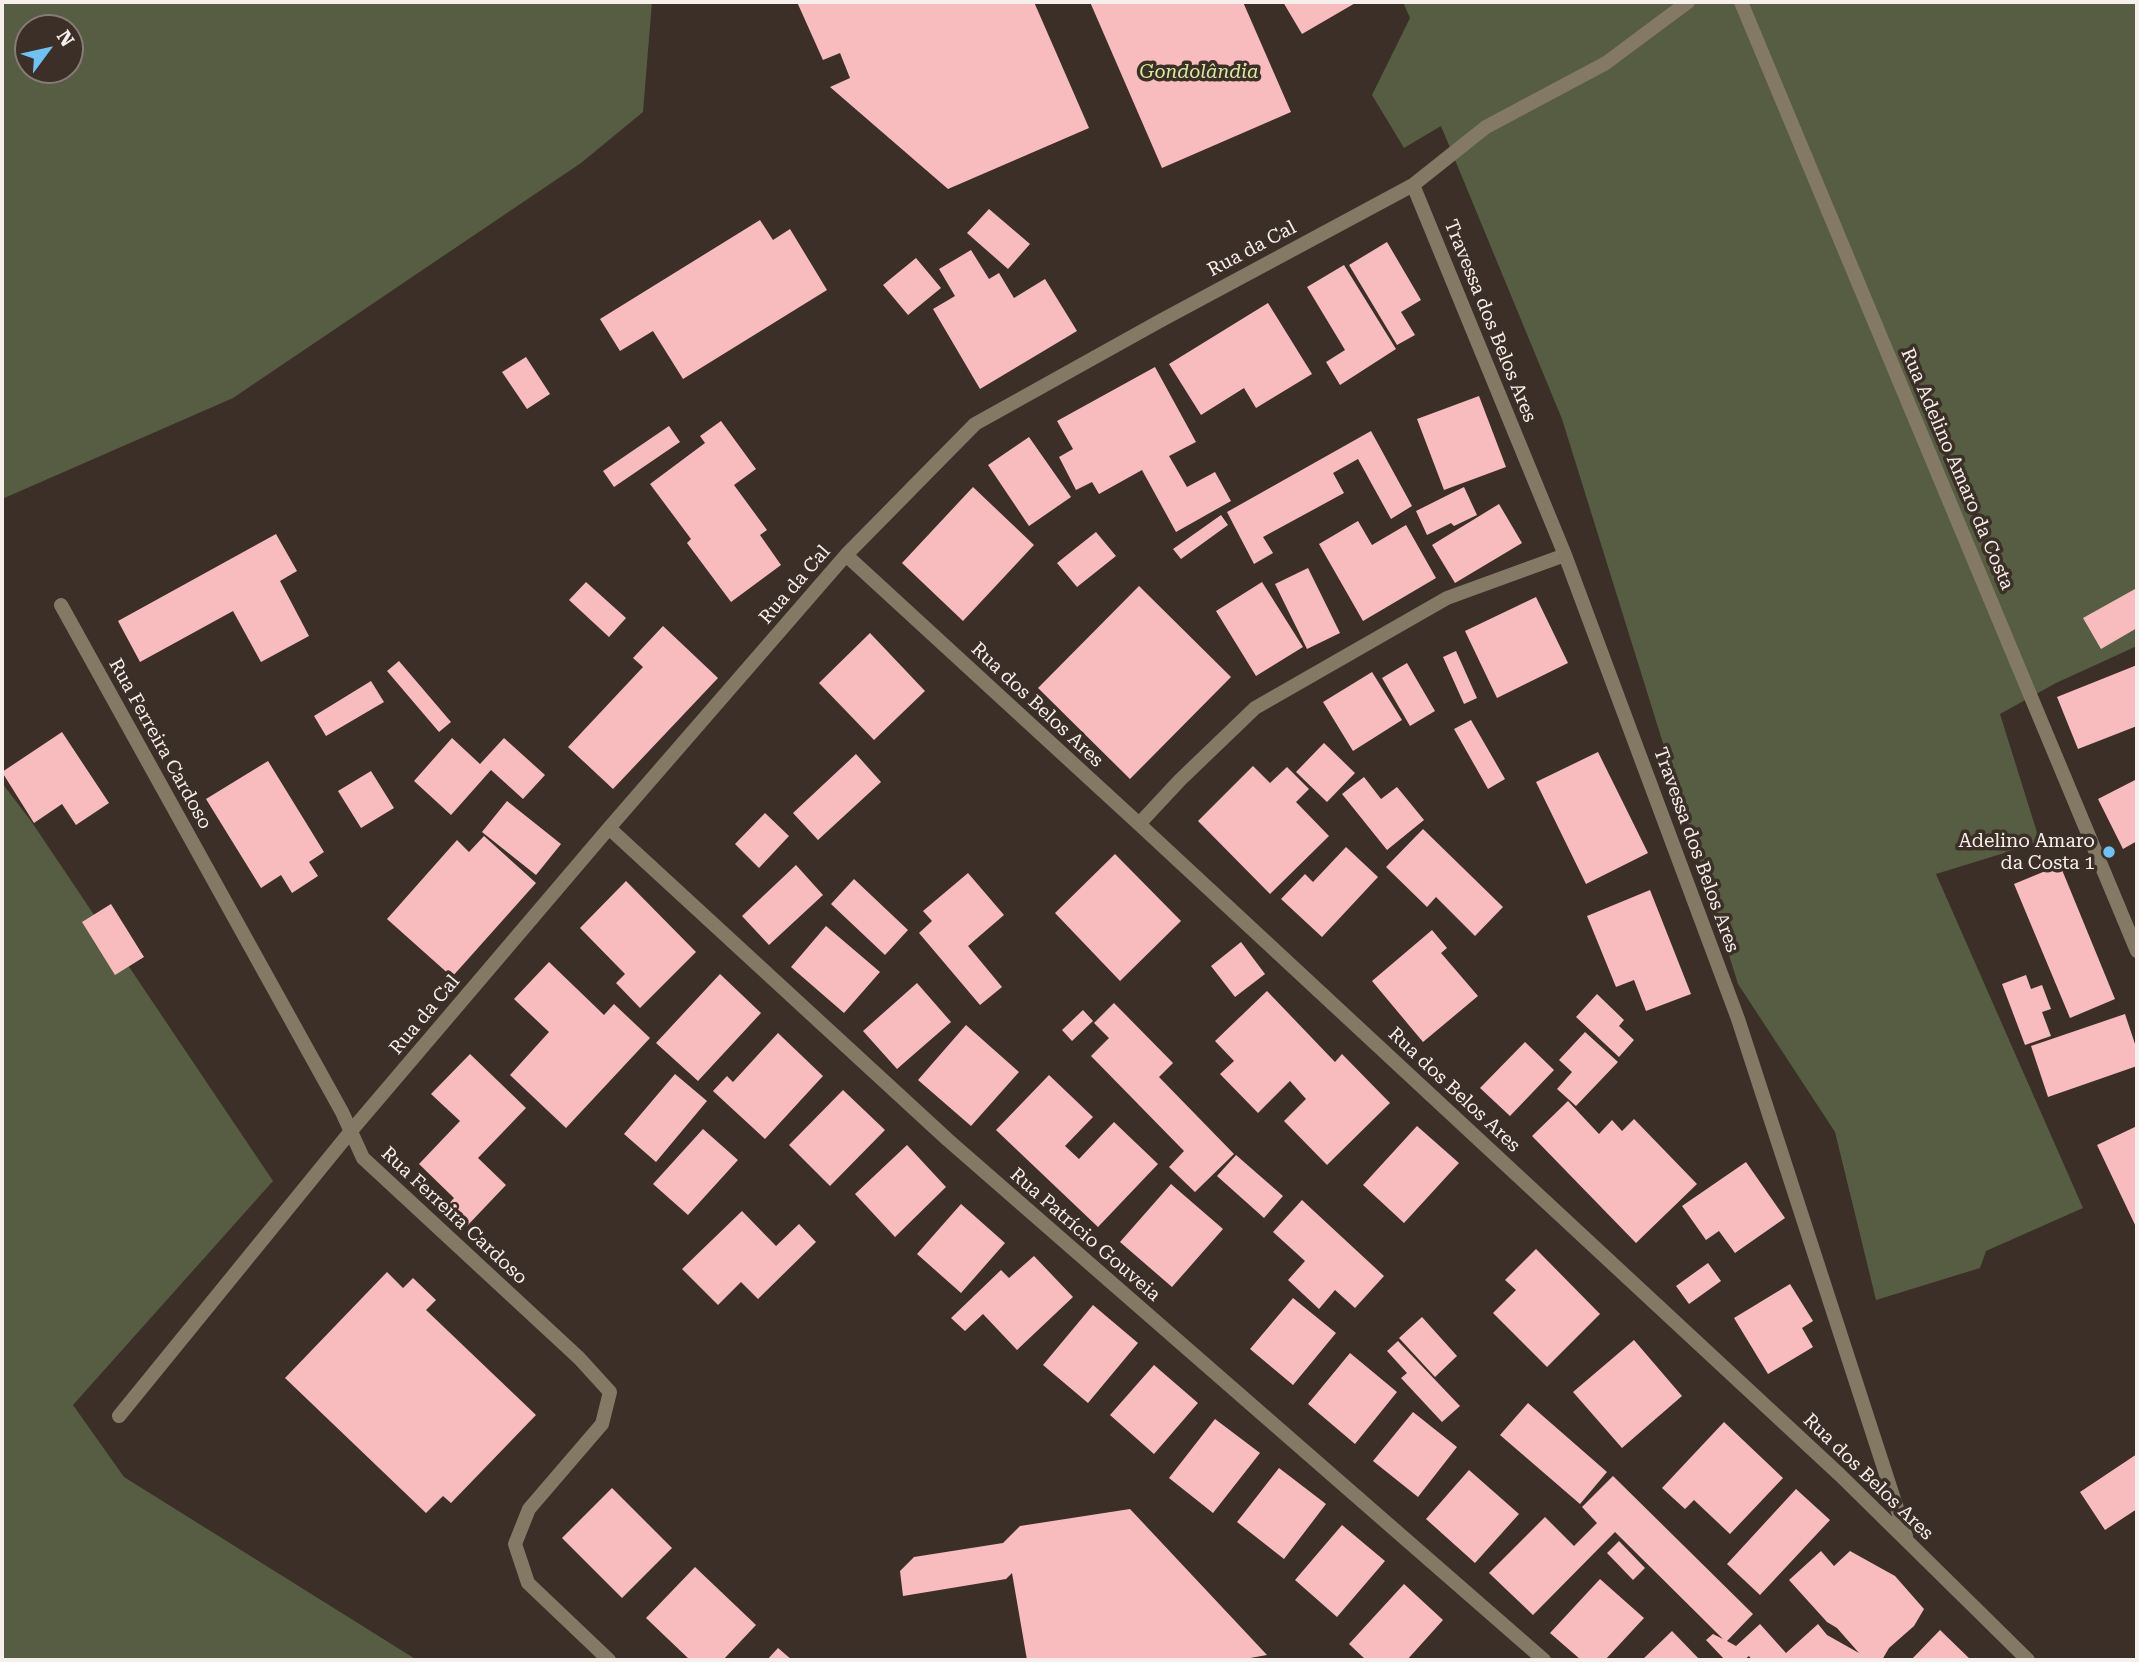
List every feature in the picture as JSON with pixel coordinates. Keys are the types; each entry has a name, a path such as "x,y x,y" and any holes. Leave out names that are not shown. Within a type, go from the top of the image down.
{"street":[{"name":"Rua da Cal","path":"119,1416 351,1131 609,828 846,555 975,424 1413,185 1486,127 1606,63 1688,2"},
{"name":"Rua Adelino Amaro da Costa","path":"1741,2 2137,951"},
{"name":"Travessa dos Belos Ares","path":"1413,185 1565,555 1738,1019 1907,1541"},
{"name":"Rua dos Belos Ares","path":"846,555 1840,1475 2028,1660"},
{"path":"1139,824 1180,780 1255,708 1447,598 1565,555"},
{"name":"Rua Ferreira Cardoso","path":"61,605 351,1131 363,1158 579,1358 610,1392 601,1424 529,1509 515,1544 528,1583 609,1660"},
{"name":"Rua Patrício Gouveia","path":"609,828 947,1140 1544,1660"}],"green space":[{"path":"2,2 652,2 643,112 581,163 233,398 2,499"},
{"path":"1403,2 2137,2 2137,646 2056,683 2000,714 2040,842 1936,874 2083,1208 1986,1251 1980,1268 1876,1300 1835,1132 1738,984 1562,419 1441,126 1404,148 1372,95 1410,18"},
{"path":"2,783 31,821 273,1181 73,1405 124,1477 417,1660 2,1660"}],"building":[{"path":"797,2 1034,2 1089,128 948,189 830,87 850,78 840,53 823,60"},
{"name":"Gondolândia","path":"1090,2 1243,2 1291,112 1162,168"},
{"path":"1283,2 1357,2 1302,34"},
{"path":"989,209 1030,244 1008,269 967,233"},
{"path":"760,220 773,240 790,229 827,290 683,379 653,331 620,351 600,319"},
{"path":"1387,242 1421,300 1401,312 1415,335 1397,345 1349,265"},
{"path":"971,250 989,279 999,273 1014,298 1045,279 1077,331 980,389 933,309 955,296 939,269"},
{"path":"916,258 941,288 908,315 883,285"},
{"path":"1344,265 1396,349 1340,385 1326,362 1345,350 1307,287"},
{"path":"1268,303 1312,374 1256,408 1244,388 1201,415 1169,364"},
{"path":"526,357 550,394 527,409 502,372"},
{"path":"1155,367 1196,442 1169,456 1187,487 1215,472 1231,501 1176,532 1142,470 1099,494 1092,482 1076,490 1059,457 1073,449 1057,421"},
{"path":"1479,396 1506,467 1444,490 1417,419"},
{"path":"721,421 756,469 734,485 767,530 760,535 781,565 731,602 687,543 691,539 650,484 705,443 700,436"},
{"path":"669,426 680,442 614,487 603,471"},
{"path":"1371,431 1412,506 1391,519 1358,459 1333,473 1344,493 1263,537 1273,553 1254,564 1227,512"},
{"path":"1029,437 1071,497 1029,526 988,465"},
{"path":"973,487 1034,545 963,621 902,563"},
{"path":"1464,487 1477,515 1454,526 1451,523 1427,535 1416,511"},
{"path":"1499,504 1522,543 1455,583 1432,545"},
{"path":"1221,515 1228,525 1181,559 1173,549"},
{"path":"1358,521 1372,545 1406,525 1436,578 1363,621 1319,544"},
{"path":"1096,532 1116,556 1077,587 1057,563"},
{"path":"276,534 297,571 280,581 309,636 261,662 233,611 140,662 118,621"},
{"path":"1308,568 1340,633 1307,649 1275,584"},
{"path":"586,582 626,618 609,637 569,600"},
{"path":"1262,582 1303,647 1256,676 1216,611"},
{"path":"1139,586 1231,677 1130,779 1038,688"},
{"path":"2135,589 2137,628 2101,649 2083,618"},
{"path":"1536,597 1568,663 1497,698 1465,631"},
{"path":"663,626 718,678 613,789 568,747 643,667 633,658"},
{"path":"870,633 925,691 874,740 819,683"},
{"path":"1456,651 1477,698 1464,704 1443,657"},
{"path":"399,661 451,722 439,732 387,671"},
{"path":"1407,663 1435,711 1410,726 1382,678"},
{"path":"2137,665 2137,726 2078,749 2057,697"},
{"path":"1372,672 1402,720 1353,751 1323,702"},
{"path":"371,681 384,702 326,736 314,716"},
{"path":"1471,720 1505,779 1488,789 1454,729"},
{"path":"62,732 109,803 76,825 62,804 34,823 2,772"},
{"path":"452,738 480,764 504,738 545,775 523,799 491,770 451,815 414,781"},
{"path":"1324,743 1355,773 1327,802 1296,772"},
{"path":"1598,752 1648,853 1586,884 1536,782"},
{"path":"856,754 881,782 818,840 793,813"},
{"path":"268,761 324,852 309,862 318,876 292,893 281,875 261,888 206,799"},
{"path":"1253,766 1270,783 1287,767 1309,789 1296,802 1329,836 1270,894 1198,821"},
{"path":"371,771 394,808 361,828 338,791"},
{"path":"1364,777 1381,799 1397,787 1424,820 1387,850 1342,794"},
{"path":"2137,779 2137,841 2123,849 2098,799"},
{"path":"507,801 561,844 536,875 482,832"},
{"path":"765,813 789,836 759,868 735,844"},
{"path":"1423,829 1503,907 1475,936 1436,897 1427,907 1386,867"},
{"path":"484,836 536,883 452,977 387,919 457,840 469,852"},
{"path":"1346,847 1378,877 1322,937 1281,899 1305,874 1313,882"},
{"path":"1115,854 1181,921 1120,981 1055,913"},
{"path":"796,865 823,895 769,945 742,916"},
{"path":"2060,865 2115,999 2070,1018 2014,884"},
{"path":"968,873 1004,915 968,946 1002,987 980,1005 919,933 932,921 923,911"},
{"path":"854,879 908,930 885,955 831,904"},
{"path":"626,881 696,952 640,1008 616,983 625,974 580,928"},
{"path":"1650,890 1691,994 1646,1011 1634,980 1616,987 1587,916"},
{"path":"111,904 144,957 115,975 82,922"},
{"path":"826,926 880,972 844,1013 791,967"},
{"path":"1432,930 1447,948 1441,953 1478,996 1423,1042 1372,981"},
{"path":"1241,942 1265,974 1235,997 1211,966"},
{"path":"549,962 604,1015 614,1004 650,1038 566,1128 510,1075 549,1032 514,999"},
{"path":"720,974 761,1013 698,1081 656,1043"},
{"path":"2026,975 2031,989 2042,985 2051,1009 2042,1012 2051,1036 2025,1045 2002,984"},
{"path":"917,983 951,1022 897,1069 863,1031"},
{"path":"1267,991 1335,1062 1342,1054 1390,1103 1327,1165 1284,1121 1306,1099 1290,1081 1258,1113 1220,1074 1234,1061 1215,1041"},
{"path":"1597,994 1624,1020 1619,1026 1634,1040 1619,1057 1576,1017"},
{"path":"1114,1003 1173,1063 1159,1077 1234,1154 1195,1192 1169,1167 1184,1151 1091,1056 1109,1038 1094,1023"},
{"path":"1083,1010 1093,1021 1072,1041 1062,1030"},
{"path":"2125,1014 2137,1050 2137,1066 2048,1097 2031,1046"},
{"path":"966,1025 1019,1072 971,1126 918,1080"},
{"path":"1585,1032 1618,1062 1576,1106 1557,1089 1572,1072 1559,1060"},
{"path":"778,1033 823,1076 765,1139 713,1091 727,1076 733,1082"},
{"path":"1525,1042 1554,1070 1510,1116 1480,1088"},
{"path":"470,1054 526,1108 478,1158 506,1185 467,1226 447,1206 454,1198 419,1164 460,1121 431,1094"},
{"path":"675,1074 707,1101 656,1162 624,1134"},
{"path":"1049,1075 1093,1117 1065,1146 1079,1159 1114,1122 1158,1164 1098,1227 996,1130"},
{"path":"843,1090 885,1130 830,1186 789,1145"},
{"path":"1568,1101 1599,1134 1612,1120 1622,1131 1634,1119 1697,1184 1636,1243 1532,1136"},
{"path":"1417,1126 1459,1163 1404,1223 1363,1185"},
{"path":"2137,1126 2137,1229 2097,1145"},
{"path":"703,1129 738,1160 688,1215 653,1184"},
{"path":"907,1145 946,1187 895,1237 855,1194"},
{"path":"1236,1155 1283,1196 1264,1218 1217,1176"},
{"path":"1746,1162 1785,1218 1735,1253 1719,1231 1706,1240 1682,1206"},
{"path":"1171,1184 1223,1229 1172,1287 1120,1242"},
{"path":"1302,1200 1384,1276 1355,1308 1335,1290 1319,1309 1288,1280 1305,1261 1273,1232"},
{"path":"961,1204 1005,1243 961,1293 917,1254"},
{"path":"742,1211 776,1246 799,1224 816,1242 758,1299 741,1282 718,1305 682,1269"},
{"path":"1536,1249 1600,1314 1547,1367 1493,1313 1516,1290 1505,1280"},
{"path":"1034,1256 1073,1297 1017,1350 983,1314 965,1331 951,1318 1001,1270 1009,1278"},
{"path":"1708,1263 1721,1281 1689,1304 1676,1286"},
{"path":"387,1272 403,1288 413,1278 436,1300 426,1310 536,1415 451,1503 443,1496 426,1513 285,1378"},
{"path":"1790,1284 1813,1321 1802,1328 1813,1347 1768,1374 1734,1318"},
{"path":"1293,1298 1336,1333 1293,1385 1250,1349"},
{"path":"1093,1305 1138,1343 1088,1403 1043,1365"},
{"path":"1422,1317 1457,1356 1435,1377 1399,1338"},
{"path":"1634,1340 1682,1396 1622,1448 1573,1392"},
{"path":"1398,1341 1460,1406 1442,1422 1401,1378 1407,1373 1387,1351"},
{"path":"1350,1353 1397,1392 1355,1444 1308,1404"},
{"path":"1154,1365 1198,1403 1154,1454 1110,1415"},
{"path":"1528,1403 1607,1472 1580,1504 1500,1435"},
{"path":"1413,1412 1457,1447 1418,1497 1373,1461"},
{"path":"1215,1419 1260,1453 1213,1513 1169,1478"},
{"path":"1724,1422 1783,1478 1730,1534 1694,1500 1685,1509 1662,1488"},
{"path":"2137,1454 2137,1509 2105,1530 2080,1492"},
{"path":"1279,1468 1326,1504 1284,1559 1237,1522"},
{"path":"1469,1470 1519,1514 1475,1563 1426,1519"},
{"path":"1613,1476 1753,1614 1727,1641 1736,1646 1760,1624 1786,1653 1818,1624 1827,1635 1859,1653 1789,1580 1821,1551 1834,1566 1850,1551 1895,1576 1924,1609 1914,1626 1889,1648 1882,1660 1752,1660 1749,1656 1744,1660 1725,1660 1706,1640 1713,1634 1723,1639 1615,1532 1533,1615 1489,1573 1545,1517 1574,1546 1597,1523 1582,1507"},
{"path":"612,1488 672,1548 622,1598 562,1538"},
{"path":"1796,1489 1830,1520 1760,1595 1727,1564"},
{"path":"1130,1509 1267,1655 1239,1660 1027,1660 1012,1573 1006,1579 903,1596 900,1571 914,1557 1003,1543 1020,1526"},
{"path":"1342,1525 1385,1561 1337,1617 1295,1580"},
{"path":"1619,1541 1645,1568 1633,1580 1607,1553"},
{"path":"695,1567 756,1625 723,1660 690,1660 646,1618"},
{"path":"1600,1579 1644,1618 1605,1660 1581,1660 1550,1633"},
{"path":"1404,1584 1443,1620 1407,1660 1366,1660 1349,1644"},
{"path":"1940,1630 1971,1660 1911,1660"},
{"path":"1672,1631 1700,1660 1642,1660"},
{"path":"778,1648 792,1660 767,1660"}],"place":[{"name":"Adelino Amaro da Costa 1","path":"2109,852"}]}
